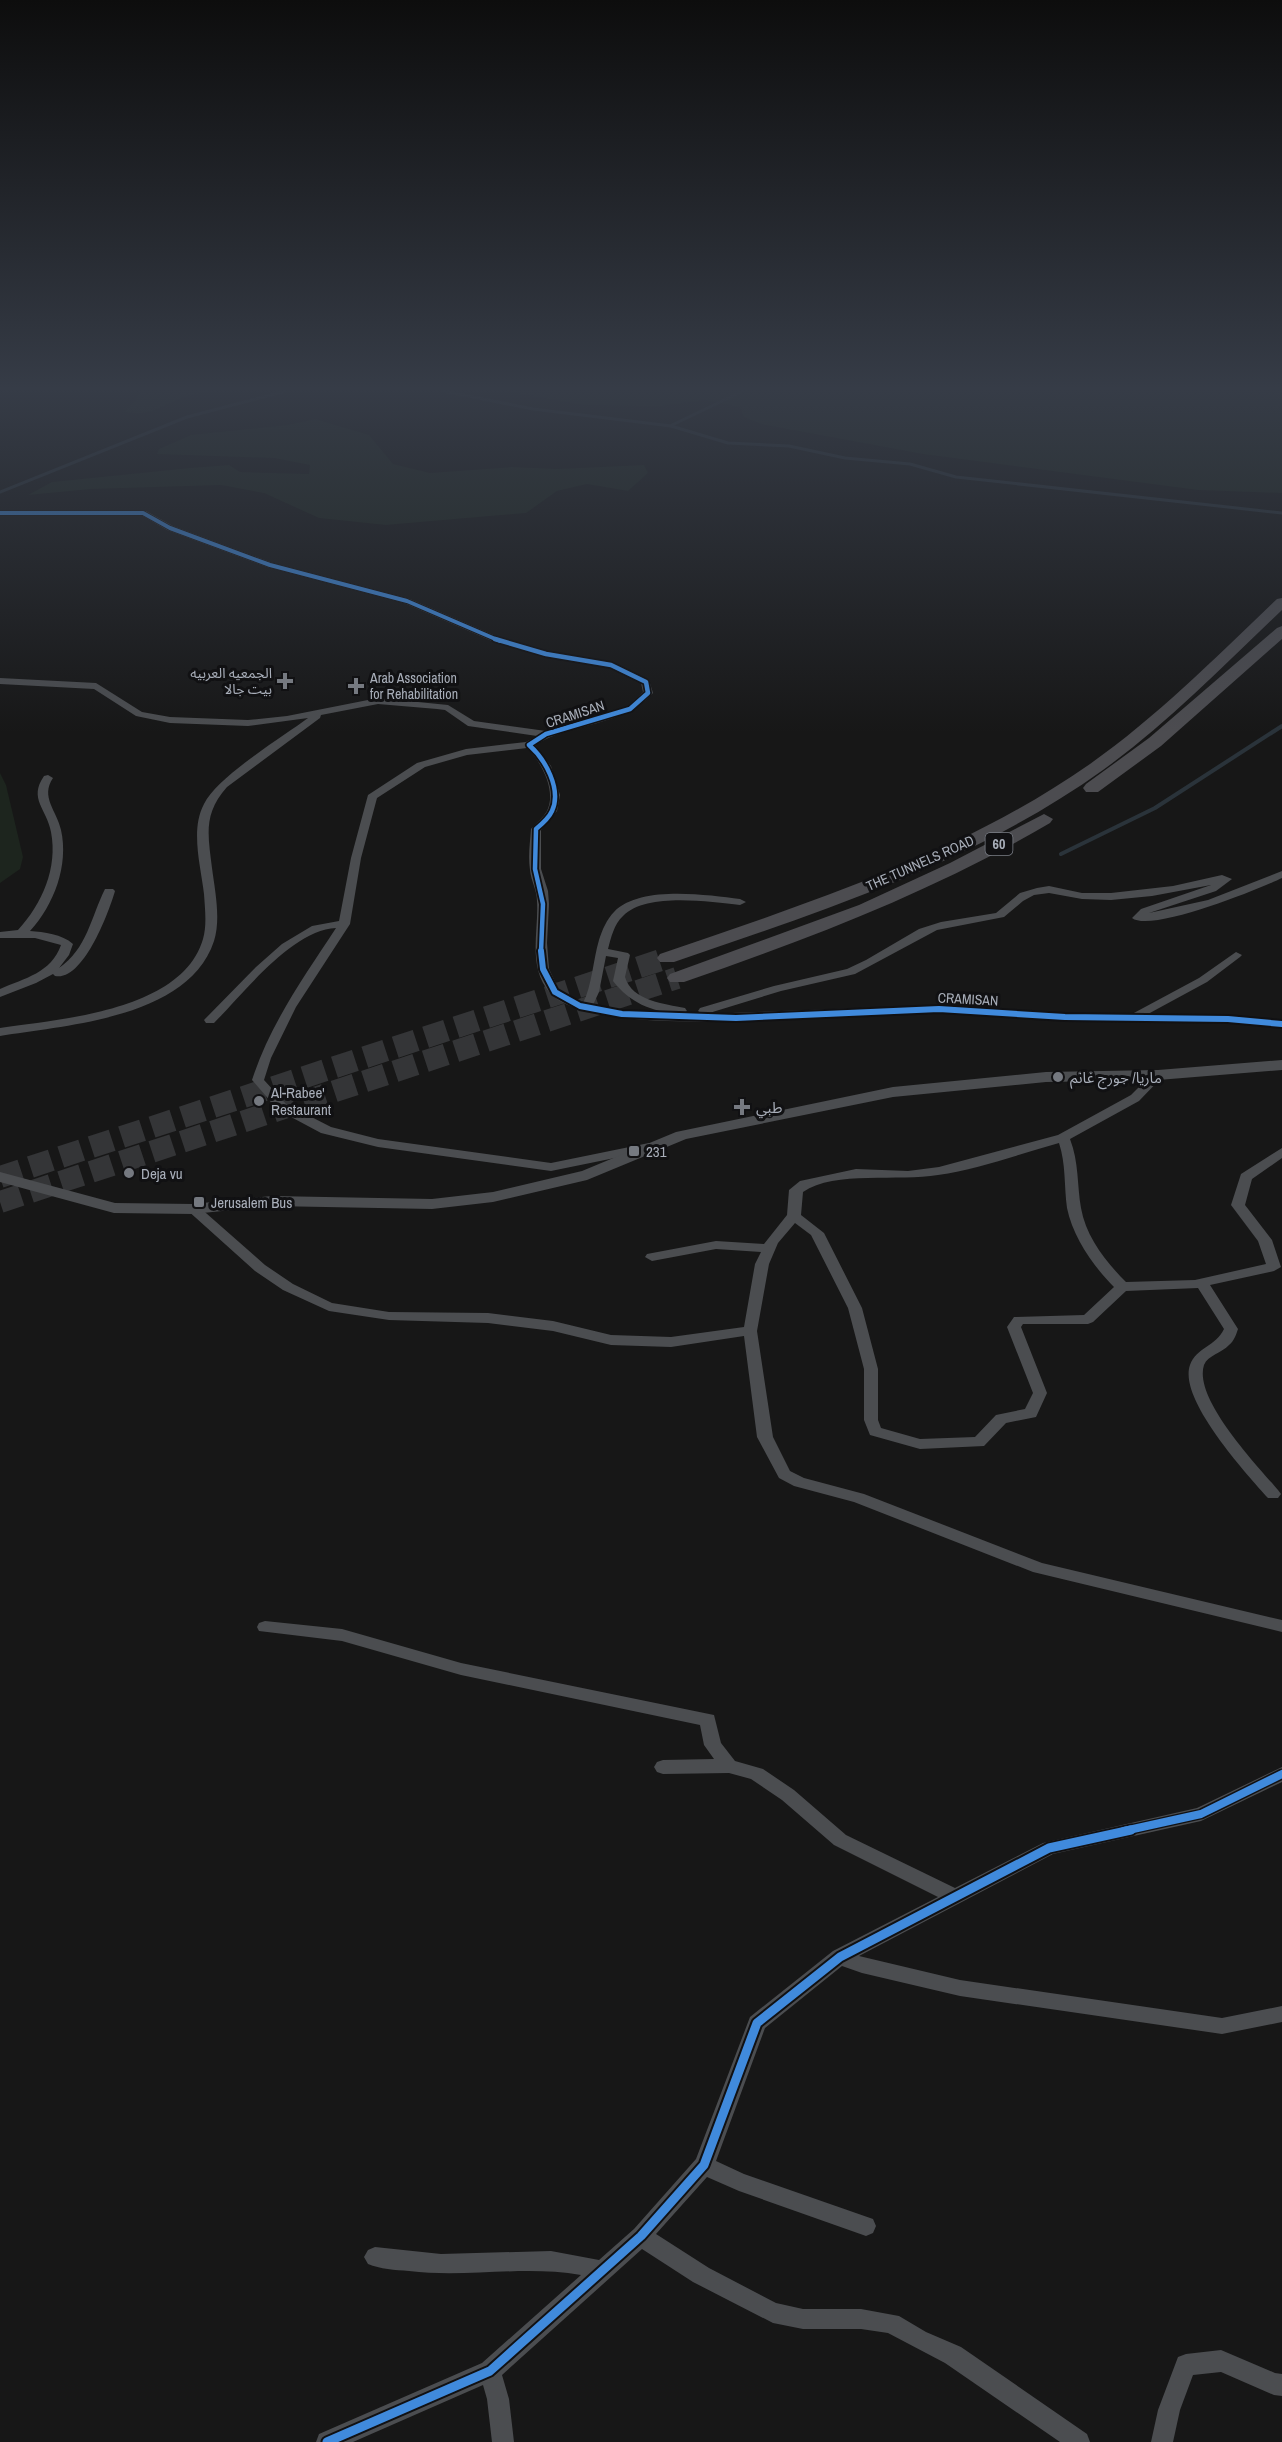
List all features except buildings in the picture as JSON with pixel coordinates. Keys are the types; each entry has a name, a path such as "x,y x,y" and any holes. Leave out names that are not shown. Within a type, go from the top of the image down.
{"highway":[{"name":"THE TUNNELS ROAD","path":"667,958 887,879 956,848 1027,811 1070,785 1129,741 1282,603"},
{"name":"THE TUNNELS ROAD","path":"677,978 763,949 878,904 945,873 1035,825 1076,799 1155,742 1280,633"}],"street":[{"name":"CRAMISAN","path":"0,513 143,513 170,528 270,565 407,601 495,639 546,654 611,665 646,682 648,693 630,709 546,734 529,745 547,765 554,796 553,810 536,829 536,872 542,892 540,951 547,978 555,993 566,1000 586,1007 640,1017 684,1018 941,1009 1066,1017 1239,1018 1282,1024"},
{"path":"0,681 96,686 139,714 170,720 248,723 322,713 369,701 448,708 471,724 546,734"},
{"path":"0,1032 131,1006 159,995 183,979 198,963 209,941 209,902 202,824 210,799 223,785 322,713"},
{"path":"529,745 466,752 421,765 372,797 356,858 344,924 290,1007 258,1080 282,1107 326,1130 378,1143 492,1161 551,1167 651,1146"},
{"path":"22,933 37,918 48,895 57,855 56,830 41,793 43,783 48,778"},
{"path":"602,952 624,954 624,962 619,970 619,981 639,1001 653,1007 702,1011 725,1007 779,988 836,977 876,960 910,937 927,930 1000,914 1017,898 1038,891 1054,890 1081,896 1100,896 1171,890 1221,878 1227,879 1212,889 1145,911 1138,918 1179,911 1253,888 1282,874"},
{"path":"23,982 48,981 66,970 86,944 109,891"},
{"path":"586,1007 593,998 602,952 614,920 620,911 629,905 672,898 740,902"},
{"path":"210,1020 244,989 259,968 318,927 344,924"},
{"path":"0,935 22,933 57,938 67,944 64,959 48,974 0,993"},
{"path":"1131,1017 1203,980 1236,955"},
{"path":"0,1177 114,1208 194,1209 272,1201 432,1204 493,1197 587,1175 651,1146 682,1135 892,1092 1046,1077 1158,1075 1282,1065"},
{"path":"1158,1075 1135,1098 1064,1138 940,1171 908,1175 856,1173 805,1184 796,1191 794,1216 769,1248 762,1264 750,1331 765,1437 784,1474 799,1482 859,1498 1039,1568 1282,1626"},
{"path":"1064,1138 1069,1150 1074,1210 1104,1270 1122,1287"},
{"path":"794,1216 817,1233 855,1308 871,1368 871,1420 875,1431 920,1444 980,1442 1001,1419 1031,1413 1040,1393 1014,1327 1019,1320 1088,1319 1122,1287 1201,1282 1274,1267 1265,1240 1238,1204 1246,1177 1282,1152"},
{"path":"194,1209 260,1268 288,1287 329,1307 389,1316 488,1318 542,1324 611,1340 671,1342 750,1331"},
{"path":"652,1257 716,1245 769,1248"},
{"path":"1201,1282 1231,1329 1225,1341 1203,1353 1196,1369 1197,1388 1222,1432 1273,1494"},
{"path":"265,1627 342,1635 461,1669 708,1720 713,1745 729,1766"},
{"path":"663,1767 729,1766 757,1774 788,1795 840,1840 955,1897"},
{"path":"327,2442 367,2422 490,2371 641,2236 704,2165 757,2023 840,1957 1048,1848 1201,1814 1282,1774"},
{"path":"840,1957 862,1965 960,1988 1222,2026 1282,2014"},
{"path":"704,2165 739,2182 866,2226"},
{"path":"641,2236 674,2259 734,2294 773,2313 802,2319 861,2319 891,2323 918,2339 953,2355 1079,2442"},
{"path":"375,2257 461,2264 533,2260 586,2265 602,2271"},
{"path":"1162,2442 1169,2410 1186,2365 1221,2361 1274,2384 1282,2385"},
{"path":"490,2371 498,2399 503,2442"}],"shaded area":[{"path":"290,505 537,505 526,513 386,525 319,518"},
{"path":"0,773 6,785 23,857 20,869 0,883"}],"waterway":[{"path":"1209,505 1282,513"},
{"path":"1061,854 1155,808 1282,726"}],"tunnel":[{"path":"0,1177 667,958"},
{"path":"0,1202 677,978"}],"cycle path":[{"path":"0,513 143,513 170,528 270,565 407,601 495,639 546,654 611,665 646,682 648,693 630,709 546,734 529,745 546,766 555,795 552,811 536,829 535,869 542,891 543,904 541,943 543,969 547,981 555,992 580,1006 622,1014 676,1018 798,1016 939,1009 1065,1017 1228,1019 1282,1024"},
{"path":"327,2442 490,2371 641,2236 704,2165 757,2023 840,1957 1049,1848 1201,1814 1282,1774"}],"place":[{"name":"الجمعيه العربيه بيت جالا","path":"285,681"},
{"name":"Arab Association for Rehabilitation","path":"356,686"},
{"name":"ماريا/ جورج غانم","path":"1058,1077"},
{"name":"Al-Rabee' Restaurant","path":"259,1101"},
{"name":"طبي","path":"742,1107"},
{"name":"231","path":"634,1151"},
{"name":"Deja vu","path":"129,1173"},
{"name":"Jerusalem Bus","path":"199,1202"}]}
